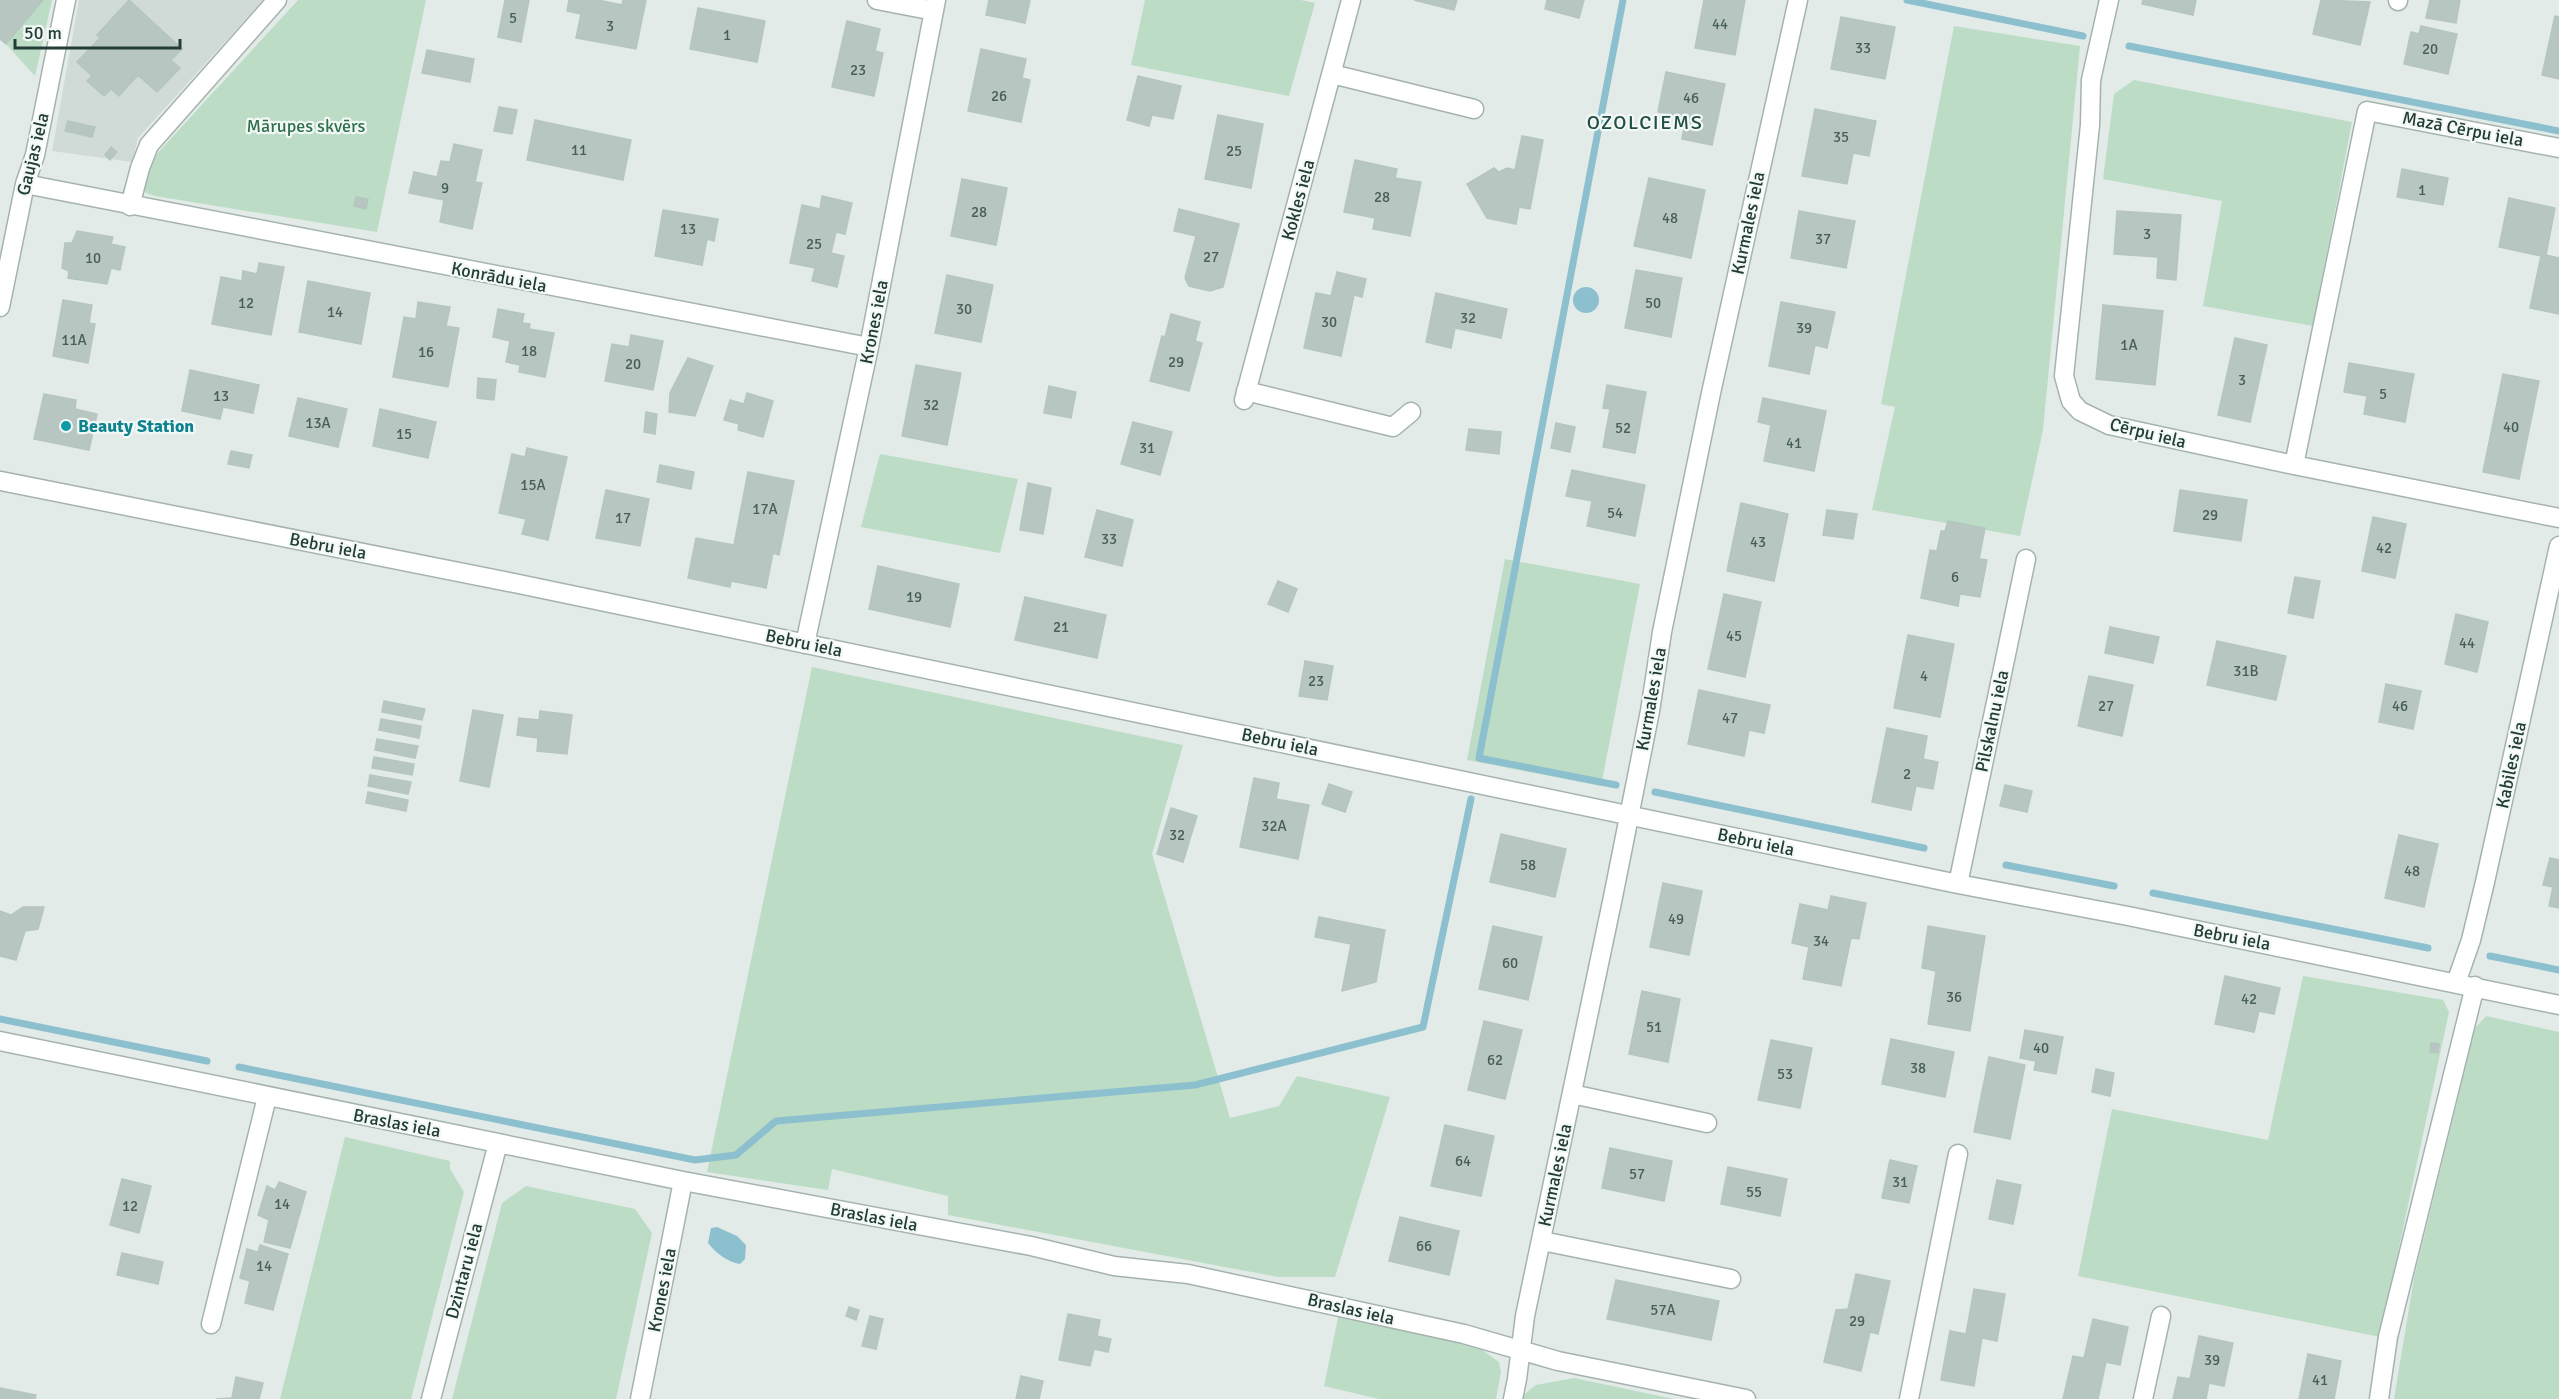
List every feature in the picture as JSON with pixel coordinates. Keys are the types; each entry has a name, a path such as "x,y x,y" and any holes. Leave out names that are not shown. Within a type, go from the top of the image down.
{"street":[{"name":"Gaujas iela","path":"0,307 25,184 35,155 66,0"},
{"path":"130,206 149,145 277,0"},
{"path":"877,0 935,6"},
{"name":"Kokles iela","path":"1352,0 1245,395 1393,427 1411,412"},
{"name":"Kurmales iela","path":"1513,1399 1525,1316 1629,816 1650,711 1662,632 1711,393 1797,0"},
{"name":"Cērpu iela","path":"2109,0 2091,80 2090,125 2064,376 2066,392 2071,401 2080,411 2109,425 2559,518"},
{"name":"Krones iela","path":"805,644 869,347 935,6"},
{"path":"1332,74 1474,109"},
{"name":"Mazā Cērpu iela","path":"2294,465 2367,111 2559,148"},
{"name":"Konrādu iela","path":"25,184 869,347"},
{"name":"Bebru iela","path":"0,478 1958,884 2475,986 2559,1005"},
{"name":"Kabiles iela","path":"2456,983 2471,940 2485,882 2559,546"},
{"name":"Pilskalnu iela","path":"1958,884 2026,559"},
{"path":"2379,1399 2388,1337 2475,986"},
{"name":"Braslas iela","path":"0,1041 683,1181 1031,1246 1113,1266 1188,1274 1453,1332 1558,1361 1746,1399"},
{"path":"1572,1094 1707,1123"},
{"path":"211,1324 267,1097"},
{"name":"Dzintaru iela","path":"431,1399 498,1143"},
{"path":"1909,1399 1958,1154"},
{"name":"Krones iela","path":"640,1399 683,1181"},
{"path":"1542,1240 1731,1279"},
{"path":"2143,1399 2161,1316"}],"shaded area":[{"path":"79,0 263,0 138,138 132,162 52,151"}],"green space":[{"path":"43,0 52,0 35,76 6,44"},
{"name":"Mārupes skvērs","path":"298,0 426,0 377,232 146,193 139,180 143,169"},
{"path":"1145,0 1301,0 1315,3 1289,96 1131,65"},
{"path":"1954,26 2080,46 2043,430 2020,536 1872,510 1895,407 1881,404"},
{"path":"2134,80 2352,122 2313,326 2203,306 2222,201 2103,179 2114,94"},
{"path":"880,454 1018,479 1000,553 861,527"},
{"path":"1505,559 1640,584 1601,786 1467,760"},
{"path":"812,667 1183,745 1152,854 1230,1118 1279,1106 1297,1076 1390,1097 1335,1277 1278,1277 948,1215 948,1196 832,1169 828,1190 707,1172"},
{"path":"2303,976 2443,1000 2449,1012 2380,1337 2078,1276 2112,1109 2268,1140"},
{"path":"2486,1016 2559,1032 2559,1399 2394,1399 2414,1278 2475,1028"},
{"path":"345,1137 450,1161 450,1169 464,1192 411,1399 280,1399"},
{"path":"526,1186 635,1209 652,1233 616,1399 452,1399 502,1203"},
{"path":"1339,1313 1478,1347 1499,1362 1501,1372 1496,1399 1379,1399 1324,1386"},
{"path":"1574,1378 1674,1399 1521,1399 1536,1385"}],"water":[{"path":"1586,287 1595,291 1599,300 1595,309 1586,313 1577,309 1573,300 1577,291"},
{"path":"717,1227 737,1236 746,1245 745,1259 740,1264 722,1256 708,1243 711,1228"}],"building":[{"path":"0,0 43,0 6,44 0,39"},
{"path":"129,0 182,49 171,60 180,68 157,92 138,75 119,96 111,89 104,96 87,81 115,51 97,35"},
{"path":"505,0 529,0 521,42 498,37"},
{"path":"569,0 598,0 622,5 623,0 646,0 636,49 576,38 581,14 567,11"},
{"path":"989,0 1030,0 1025,23 986,15"},
{"path":"1414,0 1457,0 1454,10"},
{"path":"1547,0 1584,0 1579,18 1545,9"},
{"path":"1704,0 1745,0 1735,55 1695,48"},
{"path":"2143,0 2196,0 2193,15 2142,4"},
{"path":"2321,0 2370,2 2360,45 2313,34"},
{"path":"2430,0 2460,0 2456,23 2426,18"},
{"path":"698,8 765,21 757,62 690,49"},
{"path":"2555,16 2559,17 2559,79 2542,75"},
{"path":"1841,17 1895,27 1885,79 1831,69"},
{"path":"847,21 880,29 875,51 883,53 874,96 832,87"},
{"path":"2421,26 2457,34 2448,74 2404,64 2411,32 2419,34"},
{"path":"100,38 115,51 92,76 77,62"},
{"path":"981,49 1026,59 1022,78 1030,80 1021,122 968,111"},
{"path":"427,50 474,59 470,82 422,73"},
{"path":"1666,72 1725,84 1712,145 1682,139 1686,117 1658,112"},
{"path":"1138,76 1181,86 1173,119 1152,115 1149,126 1127,120"},
{"path":"499,107 517,110 512,134 494,131"},
{"path":"1815,109 1876,121 1869,156 1853,153 1847,184 1802,176"},
{"path":"1218,115 1263,124 1251,188 1205,179"},
{"path":"535,120 631,140 623,180 527,160"},
{"path":"68,121 95,127 92,137 65,131"},
{"path":"1522,136 1543,140 1530,209 1519,207 1516,224 1487,218 1467,184 1494,168 1499,172 1507,168 1515,170"},
{"path":"454,144 482,150 475,182 482,183 472,229 440,222 444,200 409,193 414,172 437,177 441,161 450,162"},
{"path":"111,147 117,152 110,160 105,155"},
{"path":"1355,160 1397,169 1395,178 1421,182 1410,236 1373,229 1375,218 1344,212"},
{"path":"2402,169 2448,178 2443,205 2397,197"},
{"path":"1649,178 1705,190 1691,258 1634,246"},
{"path":"962,179 1007,188 996,245 951,236"},
{"path":"822,196 852,203 845,234 836,232 831,253 844,256 837,287 812,281 815,268 790,263 802,205 820,209"},
{"path":"356,197 368,199 366,209 354,206"},
{"path":"2509,198 2555,208 2546,255 2559,258 2559,314 2530,308 2541,256 2499,247"},
{"path":"1179,209 1239,224 1223,287 1210,291 1189,286 1185,278 1196,236 1174,231"},
{"path":"663,210 718,219 714,241 707,239 702,265 655,256"},
{"path":"1799,211 1855,221 1846,268 1791,258"},
{"path":"2117,211 2181,215 2176,280 2157,278 2158,257 2114,254"},
{"path":"77,231 113,237 111,244 125,247 120,270 111,268 107,284 68,278 69,271 62,268 65,243 72,243"},
{"path":"259,263 284,267 271,335 212,324 221,277 242,281 243,271 257,274"},
{"path":"1636,270 1682,278 1671,337 1625,328"},
{"path":"1337,272 1366,279 1362,297 1354,295 1341,356 1304,348 1316,293 1331,296"},
{"path":"947,275 993,285 981,342 935,333"},
{"path":"308,281 370,293 361,344 299,332"},
{"path":"1436,293 1507,309 1501,338 1455,328 1451,348 1426,342"},
{"path":"63,300 92,305 89,323 95,324 88,363 53,356"},
{"path":"418,302 450,307 446,326 459,328 448,387 393,377 404,317 416,319"},
{"path":"1781,302 1835,312 1827,348 1815,345 1809,374 1769,366"},
{"path":"2103,305 2163,311 2155,385 2096,379"},
{"path":"498,309 524,314 522,323 530,324 529,329 554,333 545,377 519,372 520,365 506,362 510,341 493,337"},
{"path":"1171,314 1200,322 1195,341 1202,343 1189,391 1150,381 1162,336 1165,337"},
{"path":"631,335 663,341 653,390 605,381 612,344 629,347"},
{"path":"2235,338 2267,345 2250,422 2218,415"},
{"path":"688,358 713,366 695,416 669,412 670,393"},
{"path":"2349,363 2414,374 2405,422 2364,414 2367,396 2344,392"},
{"path":"916,365 961,373 947,445 902,436"},
{"path":"190,370 259,385 253,413 223,407 220,419 182,411"},
{"path":"2503,374 2539,381 2519,479 2483,472"},
{"path":"478,378 496,380 494,400 477,398"},
{"path":"1607,385 1646,392 1635,453 1603,447 1610,409 1603,408"},
{"path":"1049,386 1076,392 1071,418 1044,413"},
{"path":"747,393 773,401 763,437 738,430 739,424 724,420 730,400 744,404"},
{"name":"Beauty Station","path":"44,394 76,400 75,409 97,414 89,450 34,439"},
{"path":"298,398 347,409 338,447 289,436"},
{"path":"1763,398 1826,411 1814,471 1764,461 1771,425 1758,422"},
{"path":"380,409 436,422 428,458 373,446"},
{"path":"646,412 657,414 655,434 644,432"},
{"path":"1133,422 1172,432 1160,475 1121,464"},
{"path":"1556,423 1575,427 1570,452 1551,448"},
{"path":"1469,429 1501,432 1499,454 1466,450"},
{"path":"527,448 567,457 548,540 522,534 526,519 499,513 512,454 525,457"},
{"path":"231,451 252,455 249,468 228,464"},
{"path":"660,465 694,472 691,489 657,482"},
{"path":"1572,470 1645,485 1635,536 1587,526 1592,501 1566,496"},
{"path":"748,472 794,481 779,555 773,553 766,588 731,581 730,587 688,578 696,538 734,545"},
{"path":"1028,483 1051,488 1043,534 1020,530"},
{"path":"606,490 649,499 640,546 596,538"},
{"path":"2180,490 2247,500 2241,541 2174,531"},
{"path":"1741,503 1788,514 1774,581 1727,571"},
{"path":"1097,510 1133,520 1122,566 1085,557"},
{"path":"1827,510 1857,514 1853,539 1823,535"},
{"path":"2373,517 2406,524 2395,578 2362,571"},
{"path":"1948,521 1985,528 1979,559 1987,560 1980,597 1960,594 1958,606 1921,598 1930,550 1937,551 1941,531 1945,531"},
{"path":"878,566 959,584 950,627 869,609"},
{"path":"2295,577 2320,581 2313,618 2288,613"},
{"path":"1278,581 1297,589 1288,612 1268,604"},
{"path":"1724,594 1761,602 1745,677 1708,669"},
{"path":"1025,597 1106,615 1097,658 1015,640"},
{"path":"2456,614 2488,622 2477,672 2445,664"},
{"path":"2110,627 2159,637 2153,663 2105,653"},
{"path":"1908,635 1954,644 1940,717 1894,708"},
{"path":"2217,641 2286,656 2276,700 2207,685"},
{"path":"1305,661 1333,666 1327,700 1299,696"},
{"path":"2089,676 2133,685 2122,736 2078,726"},
{"path":"2386,684 2421,691 2413,729 2379,722"},
{"path":"1699,690 1770,705 1764,733 1749,730 1744,756 1688,744"},
{"path":"384,701 425,709 422,720 382,712"},
{"path":"473,710 503,715 489,787 460,781"},
{"path":"540,711 572,715 567,754 537,751 538,738 517,735 519,718 539,720"},
{"path":"381,719 421,726 419,738 379,730"},
{"path":"1887,728 1927,736 1923,759 1938,762 1933,789 1916,786 1911,810 1872,802"},
{"path":"377,739 418,746 415,758 375,750"},
{"path":"374,757 414,764 412,775 372,768"},
{"path":"370,775 411,782 408,794 368,786"},
{"path":"1254,778 1279,783 1276,799 1309,805 1298,859 1240,847"},
{"path":"1329,784 1352,792 1345,812 1322,804"},
{"path":"2005,785 2032,791 2027,812 2000,806"},
{"path":"368,792 408,800 406,811 366,803"},
{"path":"1171,808 1197,816 1183,862 1157,854"},
{"path":"1501,834 1566,849 1555,897 1490,882"},
{"path":"2399,835 2438,844 2424,907 2385,898"},
{"path":"2550,858 2559,860 2559,908 2549,906 2553,887 2543,885"},
{"path":"1663,883 1702,891 1689,955 1650,947"},
{"path":"1831,896 1866,903 1859,939 1851,938 1841,986 1803,979 1809,947 1792,943 1800,904 1828,910"},
{"path":"23,907 44,907 38,929 25,931 16,960 0,956 0,911 11,915"},
{"path":"1319,917 1385,930 1376,982 1342,991 1351,944 1315,937"},
{"path":"1493,926 1542,937 1528,1000 1479,989"},
{"path":"1928,926 1985,936 1970,1031 1928,1024 1936,971 1922,968"},
{"path":"2225,976 2280,988 2274,1014 2259,1011 2254,1032 2215,1024"},
{"path":"1642,991 1680,999 1668,1062 1629,1054"},
{"path":"1484,1021 1522,1030 1505,1099 1468,1090"},
{"path":"2025,1030 2063,1037 2056,1074 2034,1070 2036,1061 2020,1058"},
{"path":"1891,1039 1954,1052 1945,1097 1882,1084"},
{"path":"1771,1040 1812,1048 1800,1108 1758,1100"},
{"path":"2431,1043 2439,1044 2438,1053 2430,1052"},
{"path":"1989,1057 2025,1065 2010,1139 1974,1132"},
{"path":"2096,1069 2114,1073 2110,1096 2092,1092"},
{"path":"1445,1125 1494,1136 1481,1196 1431,1186"},
{"path":"1610,1148 1672,1161 1664,1201 1602,1188"},
{"path":"1890,1160 1917,1166 1909,1203 1882,1198"},
{"path":"1728,1167 1787,1179 1780,1216 1721,1204"},
{"path":"122,1179 151,1186 139,1233 110,1225"},
{"path":"1997,1180 2021,1185 2013,1224 1989,1219"},
{"path":"279,1182 306,1192 290,1248 264,1242 269,1220 258,1215 267,1186 275,1190"},
{"path":"1400,1217 1459,1231 1449,1275 1389,1261"},
{"path":"260,1245 288,1254 273,1310 245,1303 250,1281 240,1278 247,1249 258,1252"},
{"path":"122,1253 163,1262 158,1284 117,1275"},
{"path":"1856,1274 1890,1281 1878,1334 1870,1332 1861,1371 1824,1362 1836,1310 1848,1309"},
{"path":"1616,1280 1719,1301 1711,1340 1607,1319"},
{"path":"1974,1289 2005,1294 1997,1341 1982,1338 1974,1386 1941,1380 1950,1331 1966,1334"},
{"path":"849,1307 859,1310 856,1320 846,1316"},
{"path":"1068,1314 1100,1320 1097,1336 1111,1339 1108,1352 1094,1349 1090,1366 1059,1360"},
{"path":"870,1316 883,1319 876,1349 862,1346"},
{"path":"2093,1319 2128,1327 2120,1365 2106,1362 2098,1399 2063,1399 2073,1356 2084,1358"},
{"path":"2199,1336 2233,1343 2224,1386 2209,1383 2206,1399 2173,1399 2178,1377 2190,1379"},
{"path":"2308,1354 2341,1361 2334,1399 2299,1399"},
{"path":"1021,1376 1043,1381 1039,1399 1016,1399"},
{"path":"236,1377 263,1383 259,1399 216,1399 232,1398"},
{"path":"0,1388 36,1395 35,1399 0,1399"}],"waterway":[{"path":"1616,785 1479,758 1623,0"},
{"path":"1907,0 2083,36"},
{"path":"2129,46 2559,131"},
{"path":"1655,792 1924,848"},
{"path":"239,1067 695,1160 736,1155 776,1121 1195,1085 1423,1027 1471,799"},
{"path":"2006,865 2114,886"},
{"path":"2153,893 2428,948"},
{"path":"2490,956 2559,970"},
{"path":"0,1019 207,1061"}],"place":[{"name":"Beauty Station","path":"66,426"}],"district":[{"name":"OZOLCIEMS","path":"1645,122"}]}
